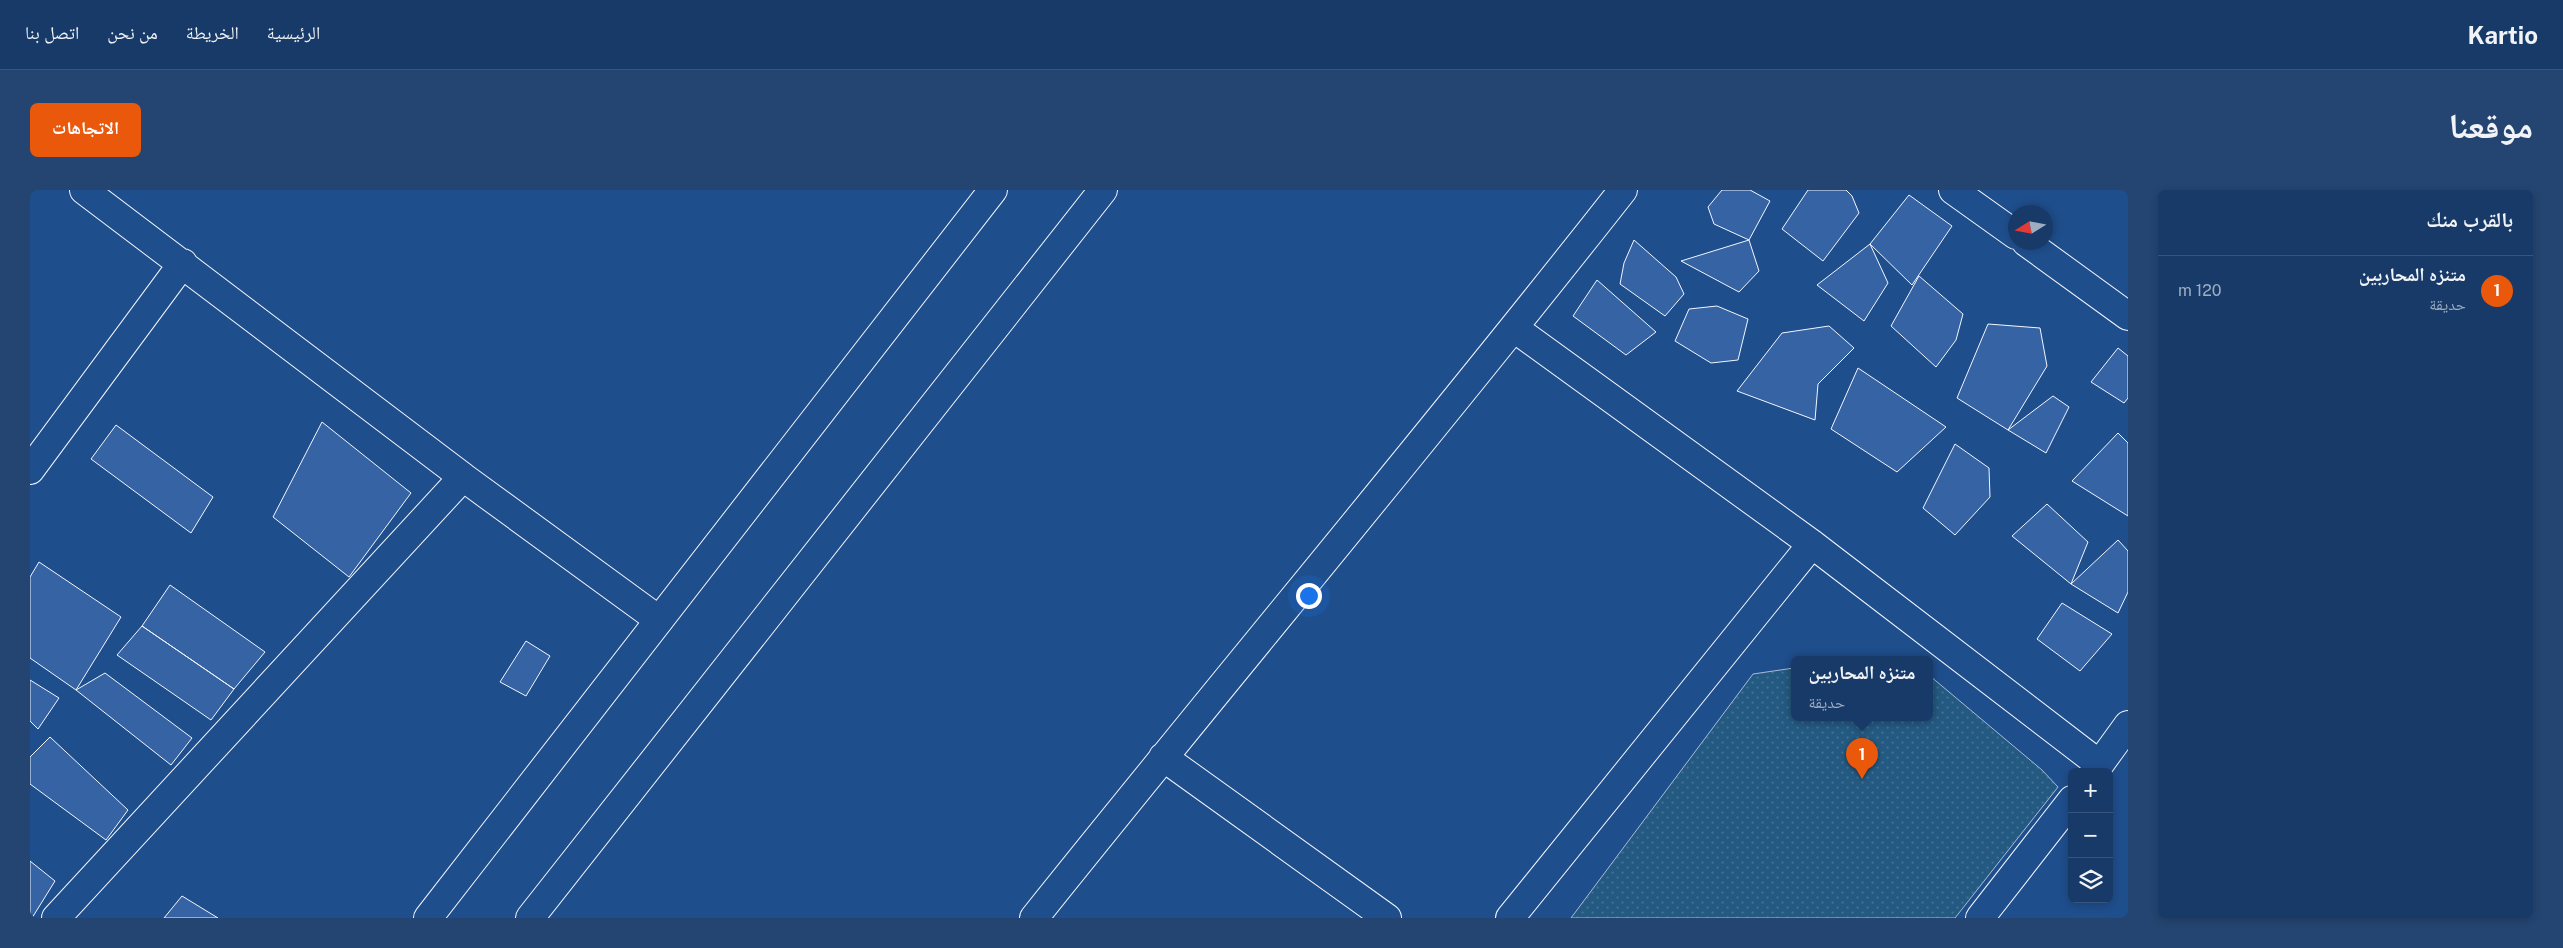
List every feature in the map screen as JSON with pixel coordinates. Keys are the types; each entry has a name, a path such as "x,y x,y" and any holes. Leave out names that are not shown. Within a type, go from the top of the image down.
{"street":[{"path":"84,190 183,263 463,477 659,620"},
{"path":"428,918 994,190"},
{"path":"530,918 1103,190"},
{"path":"1034,918 1163,757 1514,328 1623,190"},
{"path":"1953,190 2008,229"},
{"path":"2037,250 2128,316"},
{"path":"30,470 183,263"},
{"path":"1514,328 1812,544 2096,768 2128,724"},
{"path":"56,918 463,477"},
{"path":"1510,918 1812,544"},
{"path":"1163,757 1387,918"},
{"path":"1980,918 2068,805"}],"shaded area":[{"path":"1791,668 1791,721 1933,721 1933,679 2042,770 2058,787 1955,918 1571,918 1753,674"}],"building":[{"path":"1722,190 1750,190 1770,201 1749,240 1714,224 1708,207"},
{"path":"1808,190 1846,190 1852,196 1859,213 1823,261 1782,229"},
{"path":"1909,195 1952,226 1912,285 1870,244"},
{"path":"1634,240 1676,277 1684,294 1665,316 1620,284 1624,263"},
{"path":"1749,240 1759,271 1739,292 1681,261"},
{"path":"1870,244 1888,283 1864,321 1817,285"},
{"path":"1919,276 1963,314 1956,340 1936,367 1891,326"},
{"path":"1597,280 1656,332 1626,355 1573,316"},
{"path":"1717,306 1748,319 1738,360 1711,363 1675,341 1689,309"},
{"path":"1988,324 2040,328 2047,366 2008,430 1957,398"},
{"path":"1829,326 1854,348 1818,384 1815,420 1737,391 1782,333"},
{"path":"2118,348 2128,356 2128,398 2124,403 2091,382"},
{"path":"1858,368 1946,427 1897,472 1831,429"},
{"path":"2053,396 2069,407 2046,453 2008,430"},
{"path":"322,422 411,493 349,577 273,517"},
{"path":"116,425 213,497 191,533 91,459"},
{"path":"2118,433 2128,443 2128,516 2072,481"},
{"path":"1955,444 1989,468 1990,497 1955,535 1923,508"},
{"path":"2047,504 2088,542 2071,584 2012,536"},
{"path":"2118,540 2128,551 2128,592 2118,613 2071,584"},
{"path":"39,562 121,617 76,690 30,658 30,577"},
{"path":"170,585 265,652 234,689 142,626"},
{"path":"2062,603 2112,634 2080,671 2037,639"},
{"path":"142,626 234,689 211,720 117,655"},
{"path":"526,641 550,656 526,696 500,682"},
{"path":"105,673 192,738 171,765 76,690"},
{"path":"30,680 59,698 38,729 30,721"},
{"path":"50,737 128,810 106,840 30,784 30,757"},
{"path":"30,861 55,881 32,918 30,918"},
{"path":"182,896 218,918 164,918"}],"place":[{"name":"متنزه المحاربين","path":"1862,779"}]}
